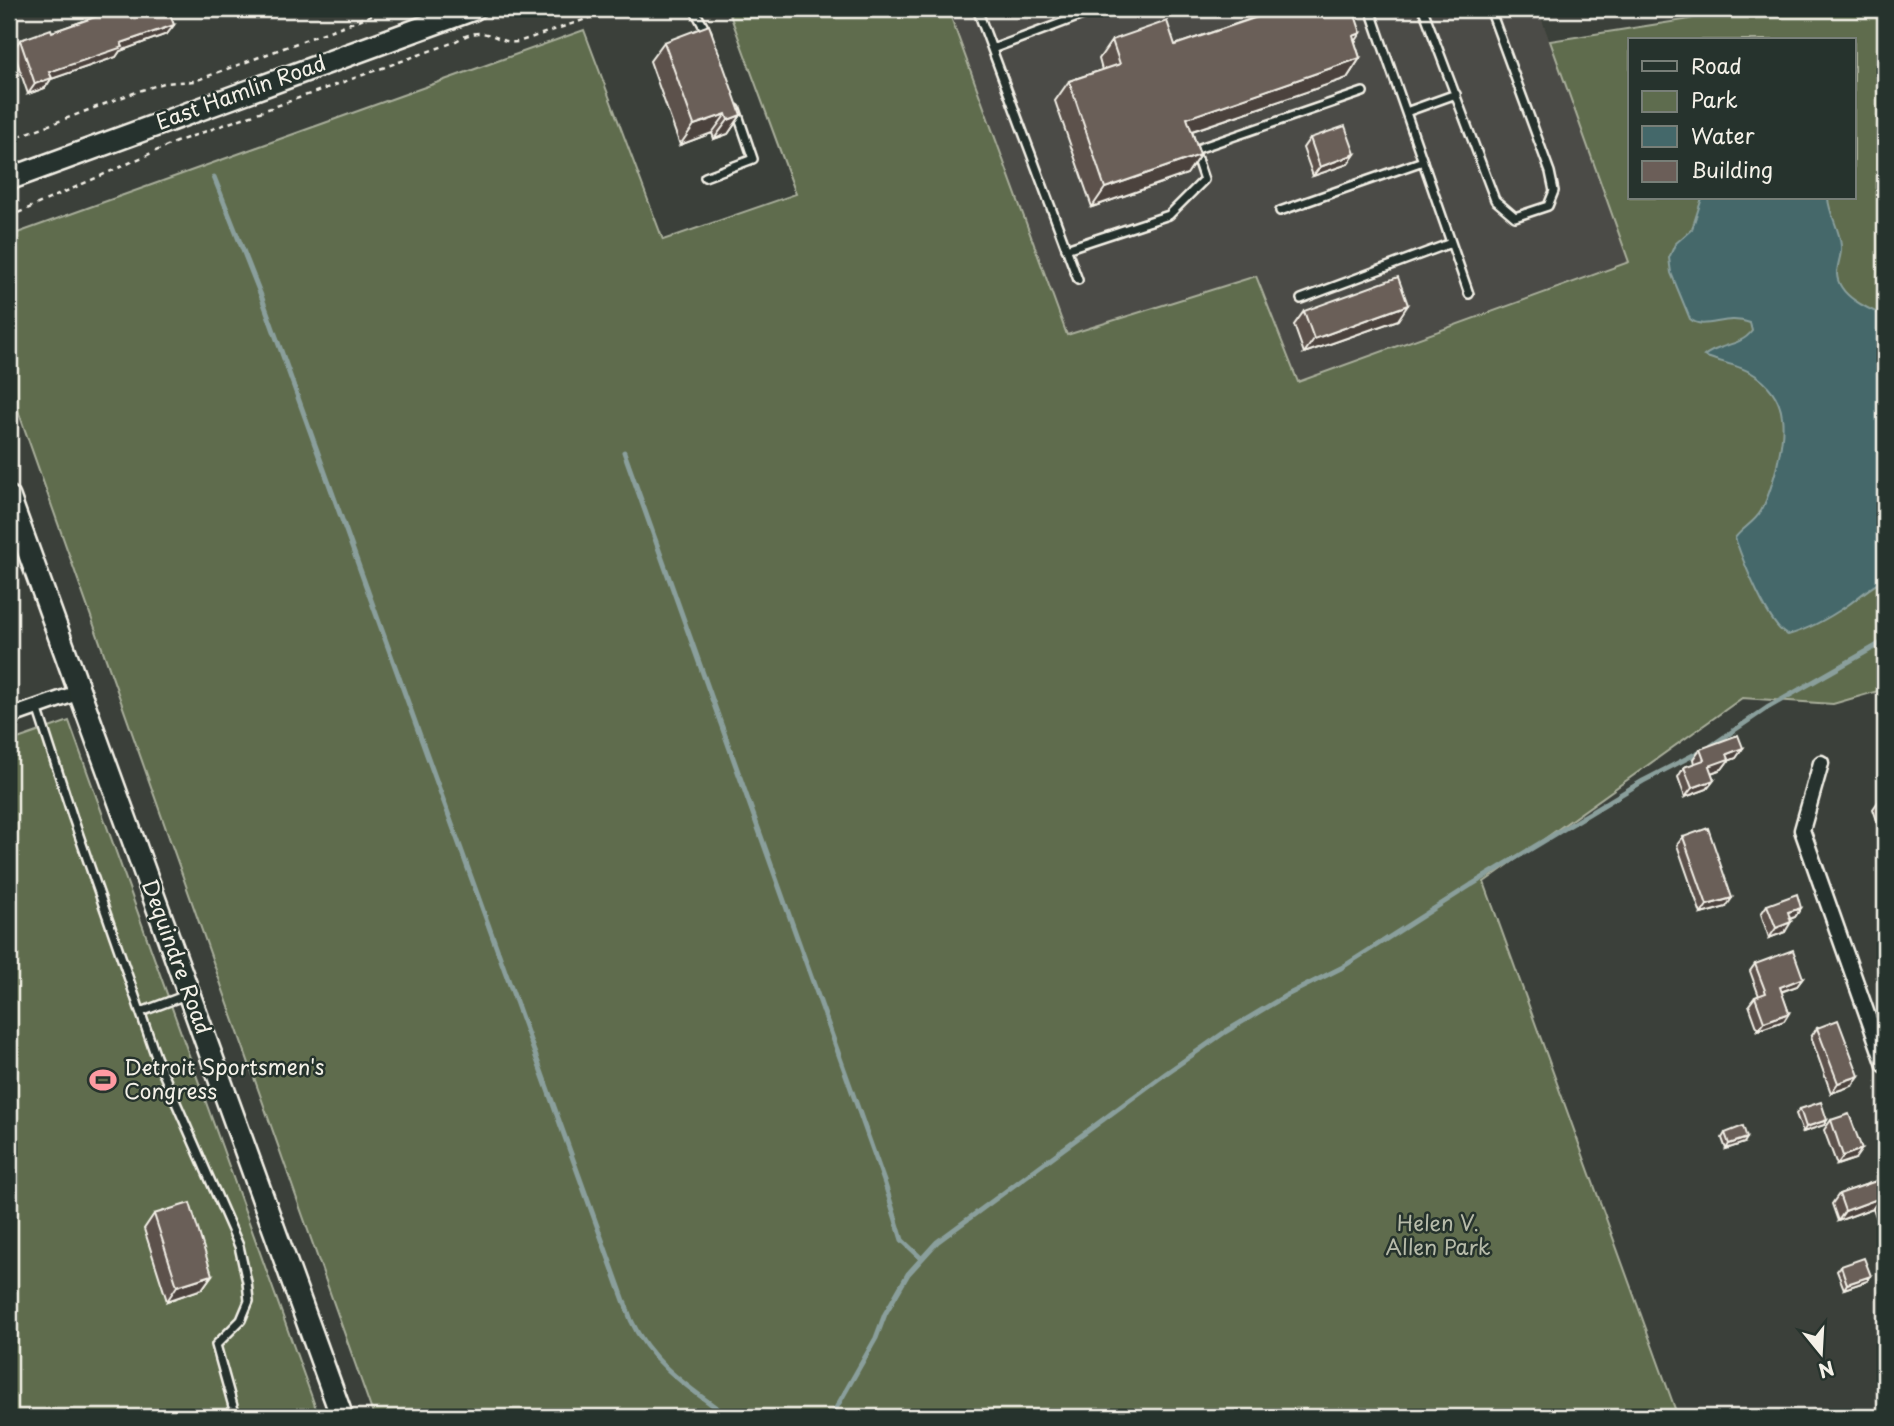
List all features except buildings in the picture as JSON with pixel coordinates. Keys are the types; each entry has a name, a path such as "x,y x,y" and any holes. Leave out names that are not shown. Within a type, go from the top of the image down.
{"main road":[{"name":"East Hamlin Road","path":"9,178 474,9"},
{"name":"Dequindre Road","path":"9,497 342,1417"}],"street":[{"path":"9,717 80,692"},
{"path":"1821,763 1802,830 1885,1065"}],"lane":[{"path":"694,9 713,44"},
{"path":"977,9 1078,280"},
{"path":"992,49 1099,9"},
{"path":"1370,9 1469,294"},
{"path":"1423,9 1495,200 1515,217 1548,206 1554,191 1550,172 1490,9"},
{"path":"1066,249 1169,215 1204,180 1194,150 1363,92"},
{"path":"1406,112 1456,94"},
{"path":"705,177 753,159 731,95"},
{"path":"1280,211 1423,161"},
{"path":"1301,299 1451,243"},
{"path":"37,707 156,1057 233,1233 243,1264 249,1301 241,1320 216,1345 236,1417"},
{"path":"141,1012 190,993"}],"path":[{"path":"9,140 163,83 195,81 388,9"},
{"path":"9,217 176,142 469,35 485,34 510,43 518,42 616,9"}],"shaded area":[{"path":"948,9 1538,9 1630,262 1298,382 1256,276 1067,335"}],"green space":[{"name":"Helen V. Allen Park","path":"728,9 948,9 1067,335 1256,276 1298,382 1629,262 1550,41 1684,20 1735,9 1871,9 1885,12 1885,689 1833,704 1742,698 1484,882 1678,1417 374,1417 9,385 9,236 584,30 663,240 796,194"},
{"name":"Detroit Sportsmen's Congress","path":"69,721 319,1417 9,1417 9,742"}],"water":[{"path":"1701,200 1828,200 1841,246 1837,270 1839,282 1855,301 1885,316 1885,580 1826,619 1788,635 1781,630 1765,607 1735,538 1758,515 1770,489 1782,442 1780,408 1769,387 1759,378 1740,368 1704,356 1741,340 1752,331 1750,323 1741,320 1702,324 1690,319 1671,273 1669,258 1675,244 1692,229"}],"waterway":[{"path":"214,177 262,298 631,1320 639,1336 661,1363 729,1417"},
{"path":"624,452 885,1184 902,1240 921,1258"},
{"path":"1711,746 1767,708 1885,641"},
{"path":"831,1417 876,1338 885,1314 908,1274 937,1242 1225,1032 1287,995 1341,968 1471,885 1643,781 1703,750"}],"place":[{"name":"Detroit Sportsmen's Congress","path":"103,1080"}]}
